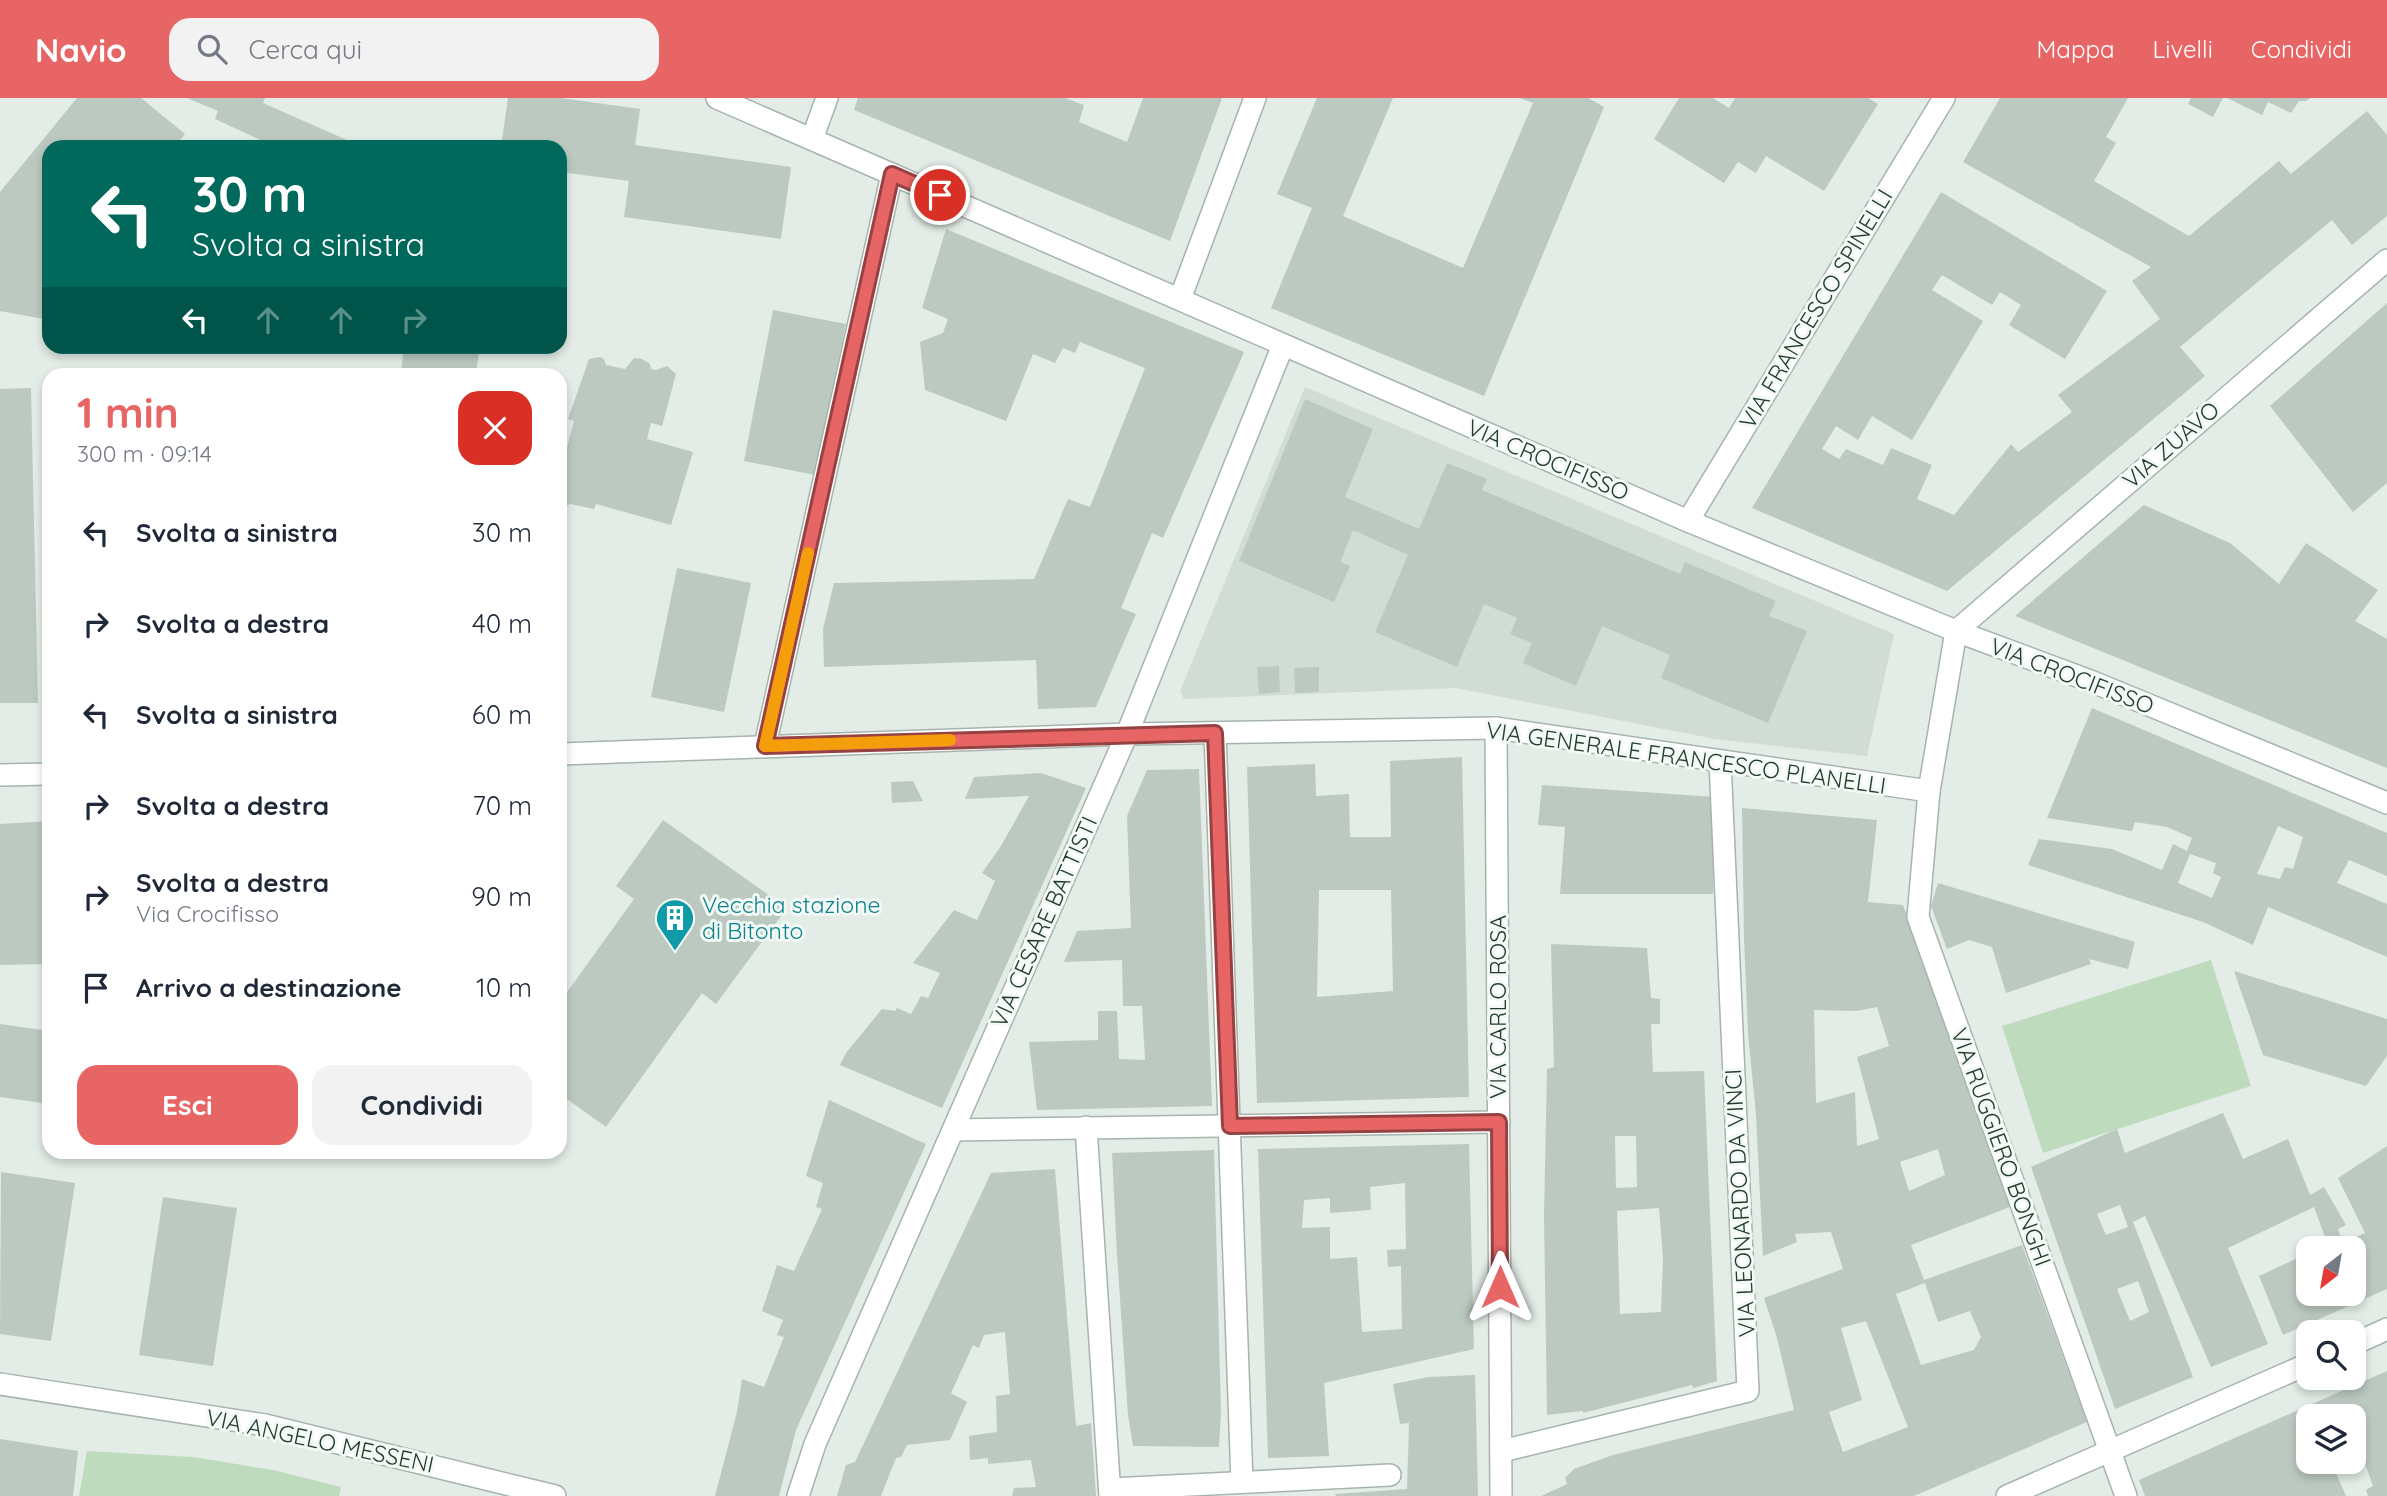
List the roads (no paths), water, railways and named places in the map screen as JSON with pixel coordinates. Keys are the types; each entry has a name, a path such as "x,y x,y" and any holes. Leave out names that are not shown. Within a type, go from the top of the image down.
{"street":[{"name":"VIA CROCIFISSO","path":"717,98 1688,521 1956,631 2093,682 2387,803"},
{"path":"813,139 827,98"},
{"path":"1180,299 1255,98"},
{"name":"VIA FRANCESCO SPINELLI","path":"1688,521 1944,98"},
{"path":"765,746 892,174"},
{"name":"VIA ZUAVO","path":"1956,631 2387,260"},
{"name":"VIA CESARE BATTISTI","path":"799,1496 815,1444 1127,734 1283,345"},
{"name":"VIA RUGGIERO BONGHI","path":"1956,631 1929,791 1918,917 2126,1496"},
{"name":"VIA GENERALE FRANCESCO PLANELLI","path":"567,754 1127,734 1496,728 1929,791"},
{"name":"VIA CARLO ROSA","path":"1496,728 1501,1496"},
{"path":"1215,733 1242,1482"},
{"name":"VIA LEONARDO DA VINCI","path":"1502,1451 1748,1391 1720,761"},
{"path":"5,776 42,774"},
{"path":"953,1129 1499,1122"},
{"path":"1086,1127 1110,1492 1390,1475"},
{"path":"2366,1339 2387,1329"},
{"path":"2007,1496 2296,1369"},
{"name":"VIA ANGELO MESSENI","path":"0,1384 265,1425 555,1496"}],"place":[{"name":"Vecchia stazione di Bitonto","path":"675,952"}]}
